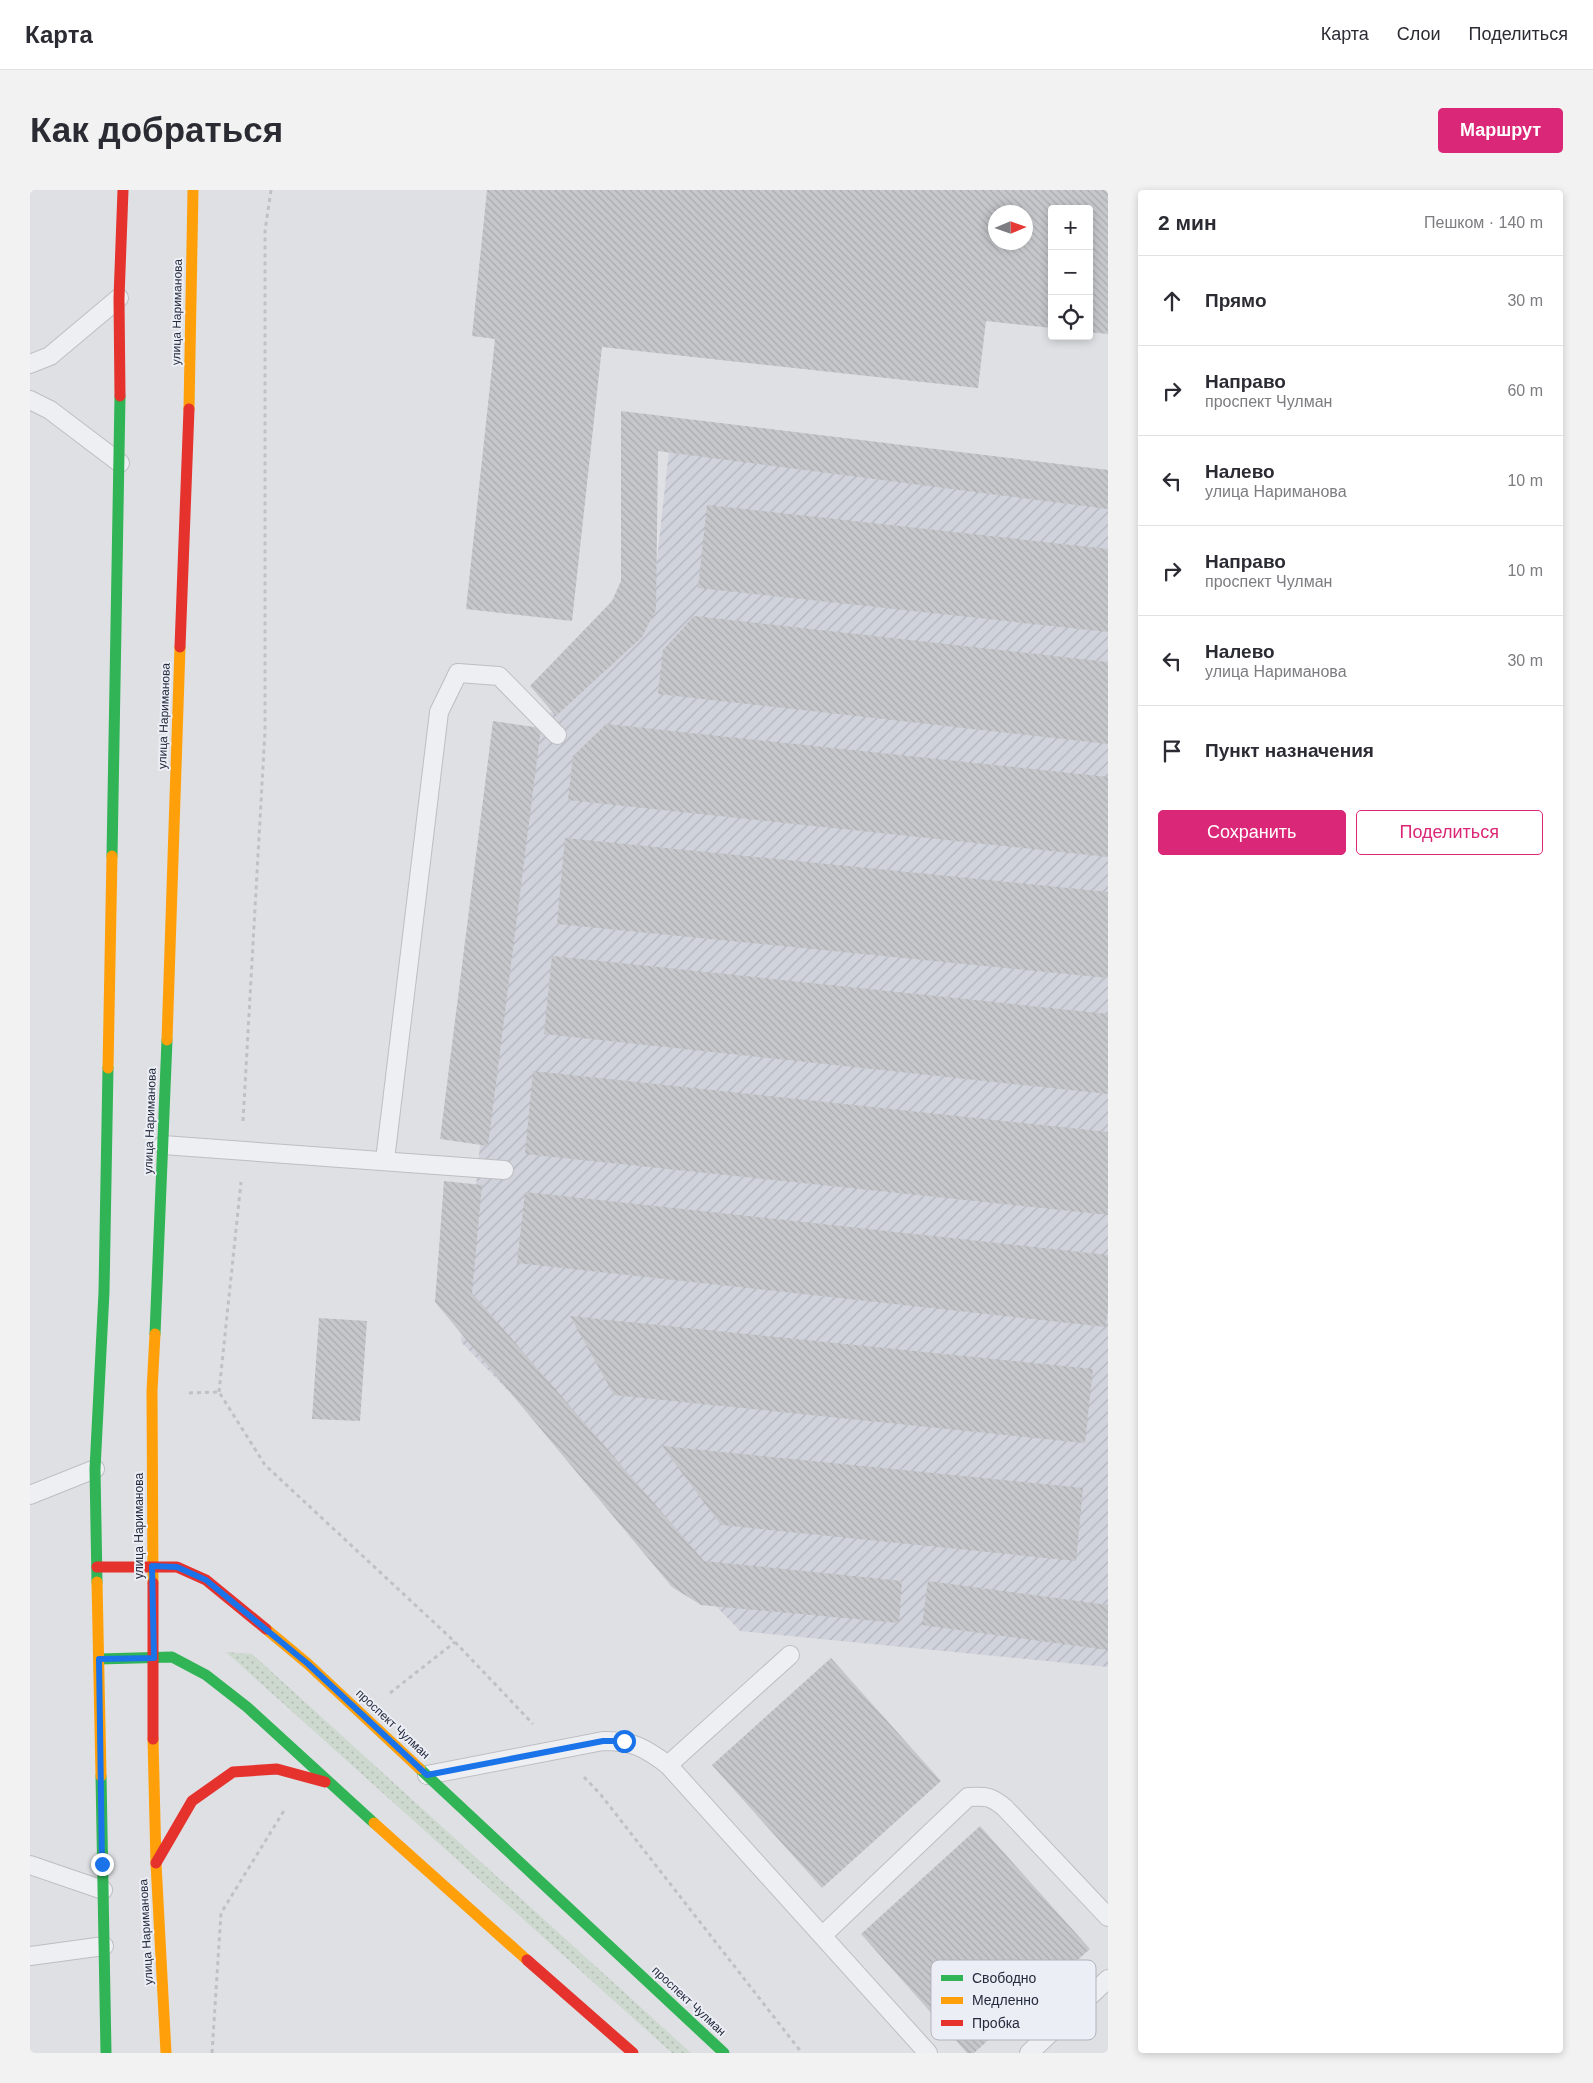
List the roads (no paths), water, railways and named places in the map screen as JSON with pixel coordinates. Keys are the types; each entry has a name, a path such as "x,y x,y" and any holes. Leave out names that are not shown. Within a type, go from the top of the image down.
{"main road":[{"path":"106,2053 95,1469 104,1283 120,463 119,298 123,190"},
{"name":"улица Нариманова","path":"166,2053 156,1863 152,1713 154,1658 152,1391 163,1145 190,374 193,190"},
{"name":"проспект Чулман","path":"97,1567 177,1567 206,1580 308,1664 724,2053"},
{"path":"99,1659 172,1657 206,1675 246,1707 329,1784 633,2053"},
{"path":"156,1863 192,1800 234,1772 276,1769 329,1784"}],"lane":[{"path":"30,364 50,356 119,298"},
{"path":"30,400 50,410 120,463"},
{"path":"386,1160 440,712 458,674 499,676 556,735"},
{"path":"163,1145 504,1170"},
{"path":"30,1496 95,1469"},
{"path":"668,1765 790,1655"},
{"path":"427,1775 603,1741 624,1741 647,1750 668,1765 928,2053"},
{"path":"823,1935 968,1797 984,1796 994,1799 1005,1808 1108,1917"},
{"path":"30,1866 103,1890"},
{"path":"30,1956 104,1946"},
{"path":"1096,1990 1108,1979"},
{"path":"1029,2053 1043,2040"}]}
